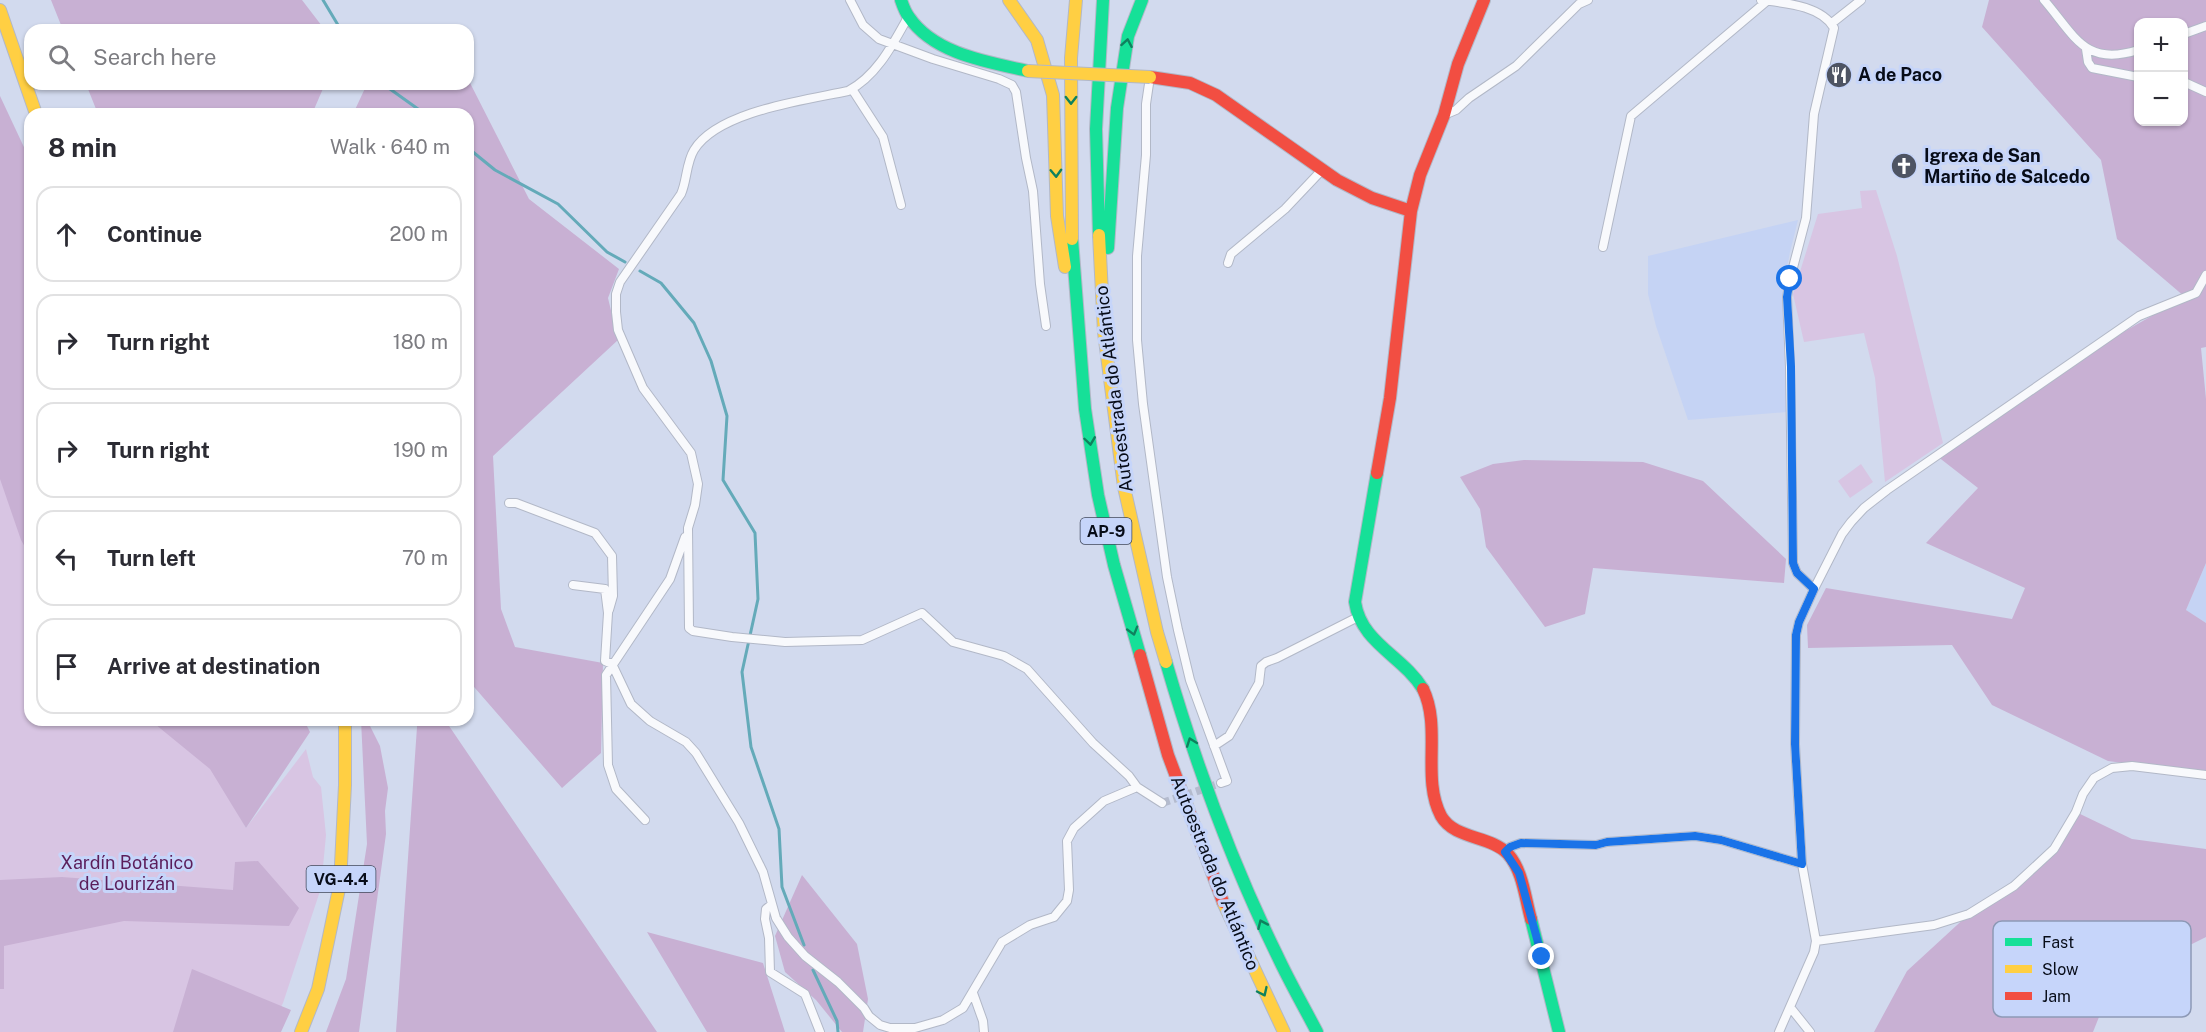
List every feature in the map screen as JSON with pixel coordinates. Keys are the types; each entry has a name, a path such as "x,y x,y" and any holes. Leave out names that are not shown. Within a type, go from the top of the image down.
{"main road":[{"path":"901,0 908,17 930,39 973,57 1028,71 1150,77 1196,85 1232,104 1321,171 1361,194 1390,206 1411,211"},
{"path":"1009,0 1037,40 1053,95 1057,216 1085,409"},
{"name":"Autoestrada do Atlántico","path":"1076,0 1071,58 1072,245 1085,409 1098,495 1114,565 1168,755 1229,917 1284,1032"},
{"name":"Autoestrada do Atlántico","path":"1103,0 1096,140 1097,207 1104,332 1124,487 1157,632 1185,727 1241,877 1277,956 1317,1032"},
{"path":"1104,332 1117,108 1128,36 1142,0"},
{"path":"1484,0 1458,64 1444,115 1420,175 1411,211 1390,398 1355,602 1361,625 1408,670 1424,687 1428,696 1431,711 1436,801 1444,820 1456,831 1494,845 1505,852 1519,873 1559,1032"},
{"path":"0,10 24,79"},
{"path":"28,90 34,108"},
{"name":"VG-4.4","path":"301,1032 318,988 340,884 345,784 345,726"}],"street":[{"path":"850,0 863,25 879,39 1012,85 1016,92 1033,191 1040,284 1047,326"},
{"path":"1444,115 1456,110 1469,98 1516,66 1579,4 1588,0"},
{"path":"1761,0 1806,9 1823,16 1832,23 1834,28 1814,114 1806,219 1787,297 1791,367 1793,563 1797,573 1814,589"},
{"path":"2044,0 2086,49 2088,62 2092,68 2134,76"},
{"path":"1603,247 1631,116 1767,1"},
{"path":"1832,23 1858,1"},
{"path":"645,820 616,789 608,765 606,675 670,579 695,505 698,483 691,453 643,388 629,359 618,330 615,312 616,294 620,282 681,194 692,153 698,144 735,118 783,104 852,89 875,69 908,17"},
{"path":"2188,33 2206,26"},
{"path":"2086,49 2113,55 2134,51"},
{"path":"1150,77 1146,104 1146,155 1137,256 1137,340 1152,482 1167,577 1190,680 1227,781 1221,783"},
{"path":"2188,84 2206,92"},
{"path":"852,89 883,137 901,205"},
{"path":"1228,262 1231,254 1285,208 1321,171"},
{"path":"2196,293 2206,275"},
{"path":"1779,1032 1814,952 1816,941 1802,864 1795,744 1796,635 1799,622 1814,589 1842,534 1864,508 1887,490 2139,316 2196,293 2206,293"},
{"path":"509,503 516,503 595,533 612,556 613,596 608,613"},
{"path":"688,528 689,628 693,631 785,642 862,640 922,613 952,642 1004,656 1027,669 1093,743 1130,776 1137,787 1162,803"},
{"path":"573,585 605,589 608,613 605,661 612,664 631,704 650,721 686,742 696,753 739,823 763,872 771,904 782,928 795,945 838,982 880,1025 890,1028 915,1028 943,1020 963,1008 1002,942 1030,925 1054,917 1067,901 1069,890 1067,841 1074,828 1104,801 1137,787"},
{"path":"1214,746 1229,736 1258,683 1261,666 1358,617"},
{"path":"1816,941 1934,925 1968,914 2014,886 2054,849 2094,778 2112,768 2132,766 2206,775"},
{"path":"1505,852 1510,847 1521,843 1596,845 1607,842 1695,836 1721,840 1802,864"},
{"path":"771,904 766,909 765,919 770,938 770,972 805,994 820,1032"},
{"path":"973,993 983,1021 984,1032"},
{"path":"1791,1007 1810,1032"}],"shaded area":[{"path":"51,0 302,0 320,24 61,24"},
{"path":"1989,0 2206,0 2206,347 2201,348 2206,399 2206,563 2186,610 2206,623 2206,774 2108,761 1992,705 1952,645 1808,648 1807,625 1826,588 2012,619 2025,588 1926,543 1978,488 1937,456 2083,355 2185,297 2117,239 2101,160 1982,27"},
{"path":"88,90 322,90 315,108 96,108"},
{"path":"364,90 474,90 529,199 619,269 608,298 618,340 493,456 501,609 515,647 603,663 601,753 562,788 474,687 474,108 356,108"},
{"path":"0,96 24,147 24,545 0,479"},
{"path":"1798,220 1782,295 1787,412 1688,420 1656,326 1648,294 1648,256"},
{"path":"1524,460 1643,462 1703,481 1786,559 1784,583 1593,568 1585,614 1545,627 1486,547 1480,509 1460,477 1493,464"},
{"path":"2206,563 2206,623 2186,610"},
{"path":"157,726 307,726 310,732 246,828 210,769"},
{"path":"361,726 370,726 380,746 388,788 385,811 386,834 359,1032 326,1032 346,979 367,844"},
{"path":"449,726 657,1032 396,1032 417,727"},
{"path":"2076,812 2132,839 2206,849 2206,937 2191,944 2191,921 1993,921 1993,1017 2099,1017 2093,1032 1874,1032 1907,971 1969,914 2014,886 2054,849"},
{"path":"258,861 299,908 289,926 124,921 4,946 4,989 0,989 0,880 62,877 233,890 235,862"},
{"path":"802,875 857,944 868,999 863,1032 842,1032 816,1000 785,972 775,936"},
{"path":"647,932 763,963 785,1032 707,1032"},
{"path":"192,969 291,1010 281,1032 173,1032"}],"green space":[{"path":"1876,190 1897,256 1943,443 1885,482 1875,378 1864,333 1804,342 1793,294 1818,214 1862,208 1860,191"},
{"path":"1861,464 1873,482 1850,498 1838,481"},
{"name":"Xardín Botánico de Lourizán","path":"0,471 24,527 24,726 187,726 246,828 306,749 313,777 321,787 326,835 321,888 283,1003 271,1026 185,1032 0,1032"}],"waterway":[{"path":"323,0 337,24"},
{"path":"391,90 417,108"},
{"path":"474,153 495,170 558,204 607,252 625,262"},
{"path":"640,271 661,283 694,323 711,361 727,416 723,480 755,533 758,599 742,672 751,747 779,829 782,887 804,945"},
{"path":"813,970 837,1021 838,1032"}],"tunnel":[{"path":"1162,803 1221,783"}],"traffic: fast":[{"path":"901,0 904,9 920,30 947,48 979,60 1028,71"},
{"path":"1099,235 1096,129 1103,0"},
{"path":"1108,248 1117,108 1128,36 1142,0"},
{"path":"1072,239 1085,409 1098,495 1114,565 1140,655"},
{"path":"1377,473 1355,602 1365,628 1415,677 1423,689"},
{"path":"1166,662 1189,737 1244,884 1277,955 1317,1032"},
{"path":"1531,919 1559,1032"}],"traffic: slow":[{"path":"1009,0 1037,40 1053,95 1057,216 1065,267"},
{"path":"1072,239 1071,58 1076,0"},
{"path":"0,10 24,79"},
{"path":"1028,71 1150,77"},
{"path":"28,90 34,108"},
{"path":"1099,235 1104,332 1124,487 1166,662"},
{"path":"301,1032 318,989 340,884 345,785 345,726"},
{"path":"1223,902 1284,1032"}],"traffic: jam":[{"path":"1377,473 1390,398 1411,211 1420,175 1444,115 1458,64 1484,0"},
{"path":"1150,77 1190,83 1216,95 1337,180 1372,198 1411,211"},
{"path":"1140,655 1168,755 1223,902"},
{"path":"1423,689 1431,720 1432,786 1441,816 1455,829 1492,843 1508,854 1520,876 1531,919"}],"place":[{"name":"A de Paco","path":"1839,75"},
{"name":"Igrexa de San Martiño de Salcedo","path":"1904,166"}],"route":[{"path":"1542,957 1519,873 1505,852 1510,847 1521,843 1596,845 1607,842 1695,836 1721,840 1802,864 1795,744 1796,635 1804,608 1814,589 1797,573 1793,563 1791,367 1787,297 1790,279"}]}
